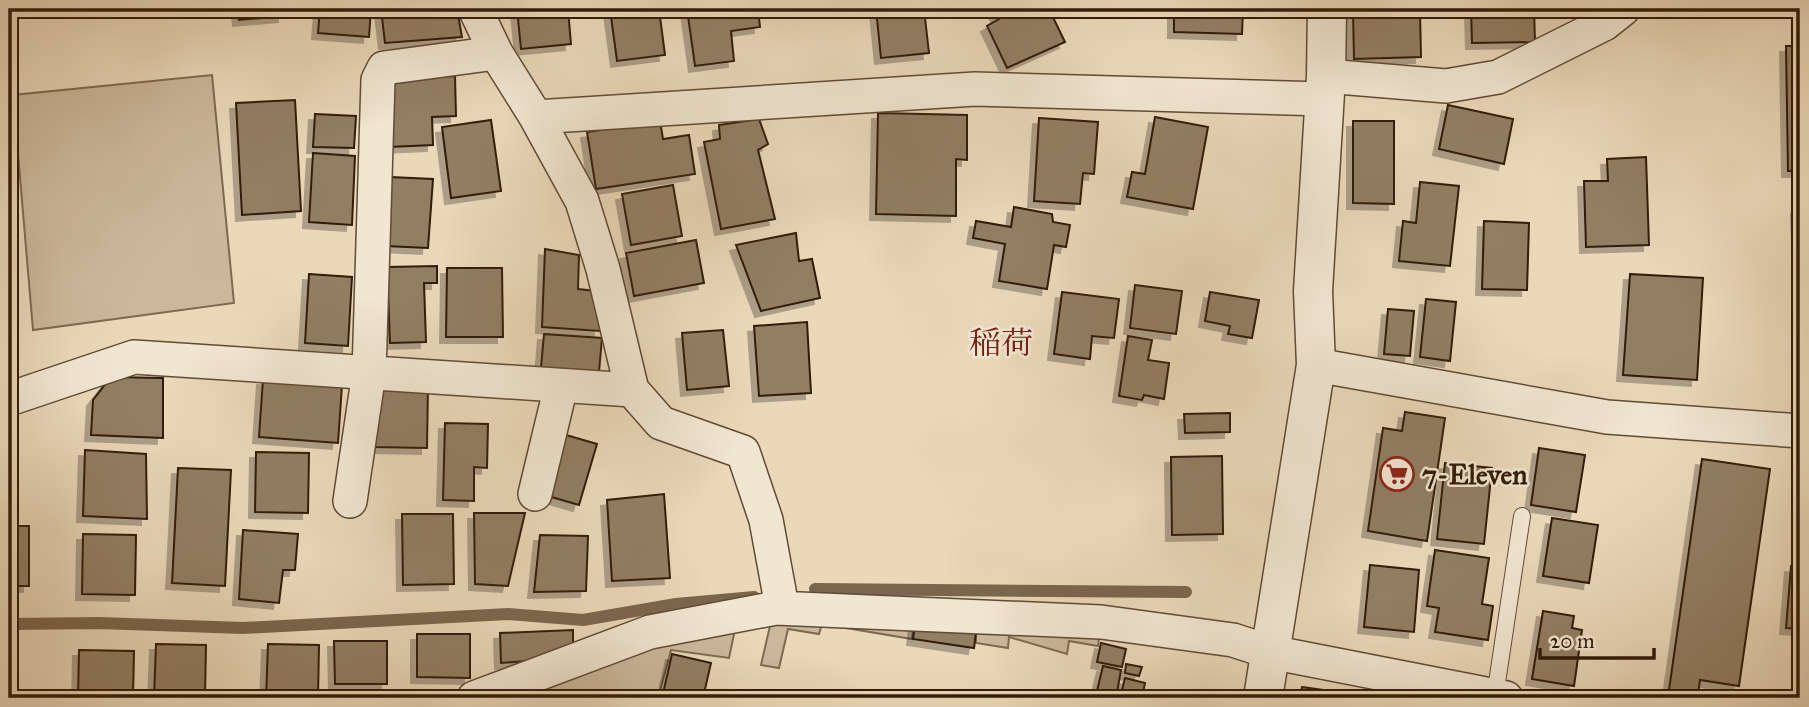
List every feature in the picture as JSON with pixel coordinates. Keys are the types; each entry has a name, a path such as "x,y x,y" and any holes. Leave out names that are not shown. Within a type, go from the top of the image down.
{"street":[{"path":"475,9 496,53 536,117 582,201 603,269 632,390 661,423 743,452 766,520 780,596 776,608"},
{"path":"1263,698 1316,365 1313,291 1327,9"},
{"path":"536,117 975,89 1446,86 1498,77 1604,24 1623,9"},
{"path":"350,501 369,373 378,80 384,68 496,53"},
{"path":"9,399 134,357 632,390"},
{"path":"1316,365 1607,417 1800,431"},
{"path":"535,494 561,386"},
{"path":"474,698 650,632 776,608 1101,622 1233,640 1270,652 1500,697"}],"lane":[{"path":"1500,697 1522,516"}],"shaded area":[{"path":"212,75 234,303 33,330 13,95"},
{"path":"772,617 867,618 1099,638 1098,646 1069,641 1067,654 1009,637 1008,648 976,643 976,631 914,624 912,639 822,624 819,634 788,629 779,668 761,665"},
{"path":"737,620 729,658 671,650 658,698 494,698"}],"building":[{"path":"238,9 284,9 284,16 239,20"},
{"path":"320,9 371,9 369,37 318,33"},
{"path":"381,9 457,9 462,37 385,43"},
{"path":"517,9 568,9 571,44 521,49"},
{"path":"610,9 659,9 665,55 617,61"},
{"path":"687,9 758,9 760,27 731,31 734,61 695,66"},
{"path":"876,9 924,9 929,53 881,58"},
{"path":"993,9 1049,9 1065,42 1007,68 987,26 999,19"},
{"path":"1174,9 1243,9 1242,34 1174,32"},
{"path":"1471,9 1534,9 1535,42 1472,43"},
{"path":"1420,12 1421,57 1354,59 1353,13"},
{"path":"1786,46 1800,46 1800,171 1788,171"},
{"path":"455,76 456,116 432,117 433,145 389,147 387,78"},
{"path":"295,100 301,211 242,215 236,103"},
{"path":"1448,105 1513,119 1504,164 1439,149"},
{"path":"878,113 967,115 967,160 956,159 956,216 876,214"},
{"path":"315,114 356,116 354,148 313,147"},
{"path":"1155,117 1208,127 1193,209 1127,197 1132,172 1145,174"},
{"path":"1039,118 1098,122 1094,174 1083,173 1080,204 1034,201"},
{"path":"759,119 768,144 758,150 775,219 721,229 704,142 720,139 719,125"},
{"path":"491,120 501,191 451,198 442,127"},
{"path":"660,121 663,139 689,135 695,174 596,189 587,132"},
{"path":"1353,121 1394,121 1394,204 1353,203"},
{"path":"313,153 355,156 352,225 309,222"},
{"path":"1646,157 1649,245 1586,247 1584,181 1608,181 1607,159"},
{"path":"390,177 433,179 428,248 386,246"},
{"path":"1420,182 1459,186 1450,266 1399,261 1403,221 1416,223"},
{"path":"673,185 682,236 631,245 622,194"},
{"path":"1014,207 1052,214 1053,222 1070,225 1066,247 1054,245 1047,289 999,281 1005,244 973,238 976,221 1011,227"},
{"path":"1797,208 1800,208 1800,291"},
{"path":"1484,221 1529,223 1527,290 1482,289"},
{"path":"796,233 799,261 812,259 820,298 761,311 736,245"},
{"path":"696,240 704,283 634,296 626,253"},
{"path":"545,249 579,255 578,289 596,291 600,331 542,327"},
{"path":"437,266 437,283 424,283 426,342 390,343 387,267"},
{"path":"447,268 502,268 503,337 446,337"},
{"path":"309,274 352,277 348,346 305,343"},
{"path":"1630,274 1703,278 1697,380 1623,375"},
{"path":"1135,285 1182,291 1176,334 1130,328"},
{"path":"1062,292 1119,299 1114,338 1092,336 1090,359 1054,354"},
{"path":"1210,292 1259,300 1252,338 1228,334 1230,326 1205,321"},
{"path":"1426,299 1456,302 1450,361 1420,357"},
{"path":"1388,309 1414,311 1410,356 1384,354"},
{"path":"807,322 811,393 759,396 754,326"},
{"path":"723,330 729,386 687,390 682,333"},
{"path":"544,334 602,338 599,372 541,368"},
{"path":"1128,336 1152,340 1148,360 1169,363 1164,399 1144,395 1142,400 1119,396"},
{"path":"111,377 163,378 163,438 91,435 93,400"},
{"path":"263,379 342,385 338,443 259,437"},
{"path":"376,387 428,388 427,448 375,447"},
{"path":"1405,412 1445,418 1427,541 1368,531 1383,428 1402,431"},
{"path":"1230,413 1230,432 1185,433 1184,414"},
{"path":"445,423 488,424 487,468 474,467 474,501 443,500"},
{"path":"566,435 597,444 579,505 548,496"},
{"path":"1539,448 1585,455 1576,512 1531,505"},
{"path":"85,450 146,454 147,519 83,516"},
{"path":"256,452 309,453 308,513 255,512"},
{"path":"1222,456 1223,534 1172,535 1171,457"},
{"path":"1702,459 1770,469 1739,686 1700,680 1698,695 1669,690"},
{"path":"1445,463 1492,468 1484,544 1437,539"},
{"path":"178,468 231,470 225,586 172,583"},
{"path":"664,494 670,578 612,581 607,500"},
{"path":"474,513 525,513 508,586 475,584"},
{"path":"402,514 453,514 454,584 403,585"},
{"path":"1552,518 1598,525 1589,583 1543,576"},
{"path":"9,526 29,526 29,586 9,586"},
{"path":"243,530 298,534 295,570 283,570 279,603 239,599"},
{"path":"83,534 136,535 135,595 82,594"},
{"path":"540,535 588,536 586,591 534,592"},
{"path":"1435,550 1489,558 1482,604 1493,606 1488,640 1435,632 1439,608 1427,606"},
{"path":"1370,565 1419,570 1414,632 1364,627"},
{"path":"1791,566 1800,567 1800,629 1786,628"},
{"path":"1543,611 1574,616 1572,628 1582,630 1574,686 1532,679"},
{"path":"915,624 976,632 974,648 913,639"},
{"path":"573,630 573,644 526,661 501,663 500,633"},
{"path":"417,634 470,634 470,678 417,677"},
{"path":"334,641 387,641 387,684 335,684"},
{"path":"1101,643 1126,649 1122,667 1097,662"},
{"path":"156,644 206,645 205,698 154,698"},
{"path":"268,644 319,645 318,698 266,698"},
{"path":"79,650 134,651 133,698 78,698"},
{"path":"672,654 711,663 703,698 662,698"},
{"path":"1126,664 1142,667 1139,676 1125,673"},
{"path":"1103,666 1121,670 1116,698 1096,695"},
{"path":"1125,678 1145,683 1142,698 1120,698"},
{"path":"1302,687 1346,693 1346,698 1294,698 1294,691 1301,692"}],"waterway":[{"path":"815,589 1186,592"},
{"path":"9,624 99,623 243,628 508,614 583,620 676,604 754,597"}],"place":[{"name":"7-Eleven","path":"1397,474"}],"district":[{"name":"稲荷","path":"1001,343"}]}
